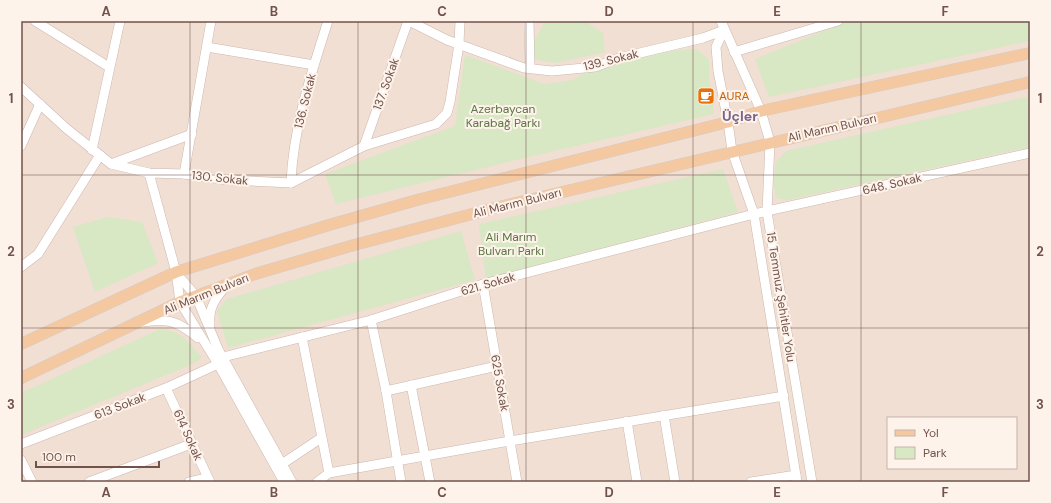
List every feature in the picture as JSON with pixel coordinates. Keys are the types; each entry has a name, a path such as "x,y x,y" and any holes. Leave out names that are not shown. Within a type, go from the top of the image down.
{"main road":[{"path":"22,342 176,272 329,225 417,200 728,122 761,111 1030,53"},
{"name":"Ali Marım Bulvarı","path":"21,378 141,322 180,302 255,274 450,219 770,142 1030,82"}],"street":[{"path":"35,21 109,67"},
{"path":"92,150 120,21"},
{"path":"184,174 211,21"},
{"name":"136. Sokak","path":"291,183 300,116 328,21"},
{"name":"139. Sokak","path":"409,21 459,44 530,68 552,71 595,67 618,58 703,38 722,25"},
{"name":"137. Sokak","path":"364,146 409,21"},
{"path":"459,44 460,21"},
{"path":"529,21 530,68"},
{"path":"734,52 838,21"},
{"name":"15 Temmuz Şehitler Yolu","path":"722,25 761,111 770,142 767,212 812,482"},
{"name":"15 Temmuz Şehitler Yolu","path":"722,25 716,47 718,71 732,151 754,214 796,479"},
{"name":"130. Sokak","path":"21,86 92,150 112,164 149,173 184,174 228,180 291,183 364,146 436,124 446,113 448,108 459,44"},
{"path":"207,47 314,65"},
{"path":"21,146 40,104"},
{"path":"112,164 192,134"},
{"name":"648. Sokak","path":"754,214 1030,153"},
{"path":"21,267 38,254 100,155"},
{"path":"149,173 176,272 180,302 207,346"},
{"name":"621. Sokak","path":"221,361 302,337 371,320 483,284 754,214"},
{"path":"176,272 196,296 221,361 284,482"},
{"name":"625 Sokak","path":"483,284 517,482"},
{"path":"212,336 209,315 212,305 227,285"},
{"path":"141,322 163,320 176,322 186,328 207,346 221,361 292,482"},
{"path":"371,320 386,391 400,482"},
{"path":"302,337 329,473"},
{"name":"613 Sokak","path":"21,444 166,388 221,361"},
{"path":"386,391 497,366"},
{"path":"411,385 430,482"},
{"name":"614 Sokak","path":"166,388 208,480"},
{"path":"317,482 329,473 627,421 784,396"},
{"path":"664,415 675,482"},
{"path":"627,421 637,482"},
{"path":"282,464 322,438"},
{"path":"89,482 191,444"},
{"path":"21,460 32,482"},
{"path":"751,482 796,479"},
{"path":"189,482 208,480"}],"shaded area":[{"path":"21,21 1030,21 1030,482 21,482"}],"green space":[{"path":"545,21 590,21 590,25 603,33 605,52 555,63 533,59 533,43"},
{"path":"848,21 1030,21 1030,41 769,97 755,59"},
{"name":"Azerbaycan Karabağ Parkı","path":"697,49 709,60 709,81 714,114 336,204 325,174 455,126 465,55 545,84 572,80 595,67 672,51"},
{"path":"1030,96 1030,147 787,200 776,198 774,185 775,164 786,151"},
{"name":"Ali Marım Bulvarı Parkı","path":"723,169 738,212 486,279 479,224"},
{"path":"108,217 142,222 158,263 95,292 73,227"},
{"name":"Ali Marım Bulvarı Parkı","path":"461,231 475,280 228,348 217,311 227,299"},
{"path":"160,329 173,331 179,334 202,357 195,363 21,435 21,393"}],"place":[{"name":"AURA","path":"706,96"}],"district":[{"name":"Üçler","path":"740,116"}]}
